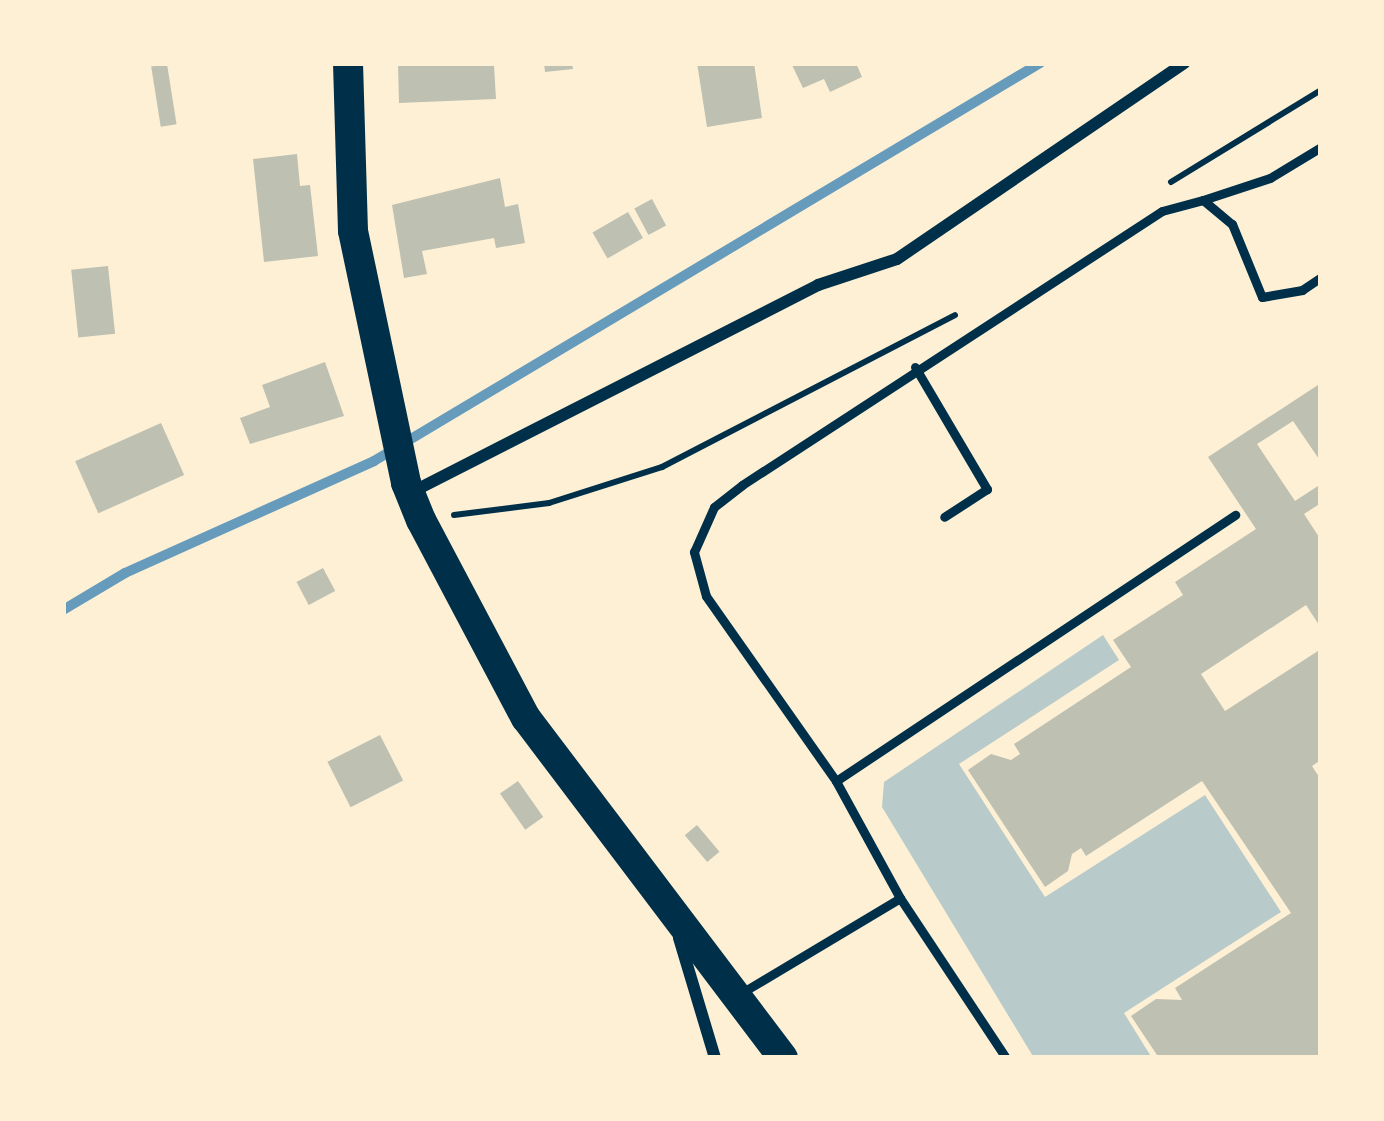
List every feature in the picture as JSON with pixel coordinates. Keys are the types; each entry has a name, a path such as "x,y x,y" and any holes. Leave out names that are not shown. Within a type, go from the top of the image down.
{"main road":[{"path":"348,63 353,231 412,498 526,718 676,925 783,1058"}],"street":[{"path":"412,498 818,285 897,259 1184,63"},
{"path":"676,925 715,1058"}],"lane":[{"path":"1006,1058 899,898 836,781 706,596 694,552 714,507 915,367 1162,211 1270,178 1321,147"},
{"path":"1203,200 1232,224 1262,297 1302,290 1321,277"},
{"path":"915,367 987,489 944,518"},
{"path":"836,781 1235,515"},
{"path":"733,998 899,898"}],"path":[{"path":"1164,187 1321,90"},
{"path":"412,498 549,503 662,467 962,311"}],"shaded area":[{"path":"1103,635 1119,660 959,764 1045,897 1205,795 1281,912 1124,1013 1152,1058 1034,1058 882,807 884,782"}],"building":[{"path":"398,63 494,66 496,99 399,103"},
{"path":"544,63 572,63 573,69 545,72"},
{"path":"697,63 754,63 762,118 707,127"},
{"path":"791,63 856,63 862,77 830,92 824,79 803,88"},
{"path":"167,64 177,124 161,127 151,67"},
{"path":"297,154 300,186 310,185 318,256 264,262 253,159"},
{"path":"500,178 505,207 518,204 525,243 496,248 494,238 422,251 427,274 404,278 392,205"},
{"path":"652,199 666,225 648,235 634,208"},
{"path":"628,212 643,238 607,258 592,232"},
{"path":"108,266 115,334 78,337 71,270"},
{"path":"325,362 344,416 250,444 240,418 270,407 262,385"},
{"path":"1321,383 1321,462 1293,421 1257,444 1295,501 1321,484 1321,503 1304,514 1321,540 1321,628 1306,605 1201,674 1225,711 1321,649 1321,760 1312,766 1321,780 1321,1056 1159,1058 1131,1016 1156,999 1182,1000 1175,988 1291,913 1202,781 1086,856 1081,848 1072,854 1068,871 1045,887 968,770 991,754 1011,760 1020,754 1014,744 1131,667 1113,640 1183,595 1175,582 1256,529 1208,457"},
{"path":"161,423 184,475 98,513 75,461"},
{"path":"323,568 335,591 309,605 297,582"},
{"path":"380,735 403,780 351,807 327,762"},
{"path":"518,781 543,817 525,830 500,794"},
{"path":"697,825 719,852 707,862 685,835"}],"waterway":[{"path":"63,610 125,573 374,461 1040,63"}]}
